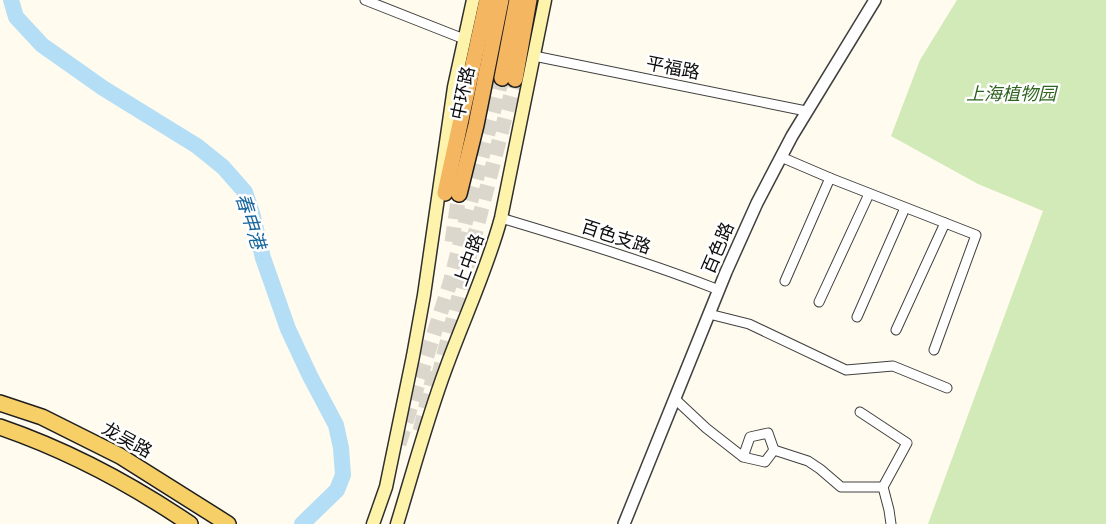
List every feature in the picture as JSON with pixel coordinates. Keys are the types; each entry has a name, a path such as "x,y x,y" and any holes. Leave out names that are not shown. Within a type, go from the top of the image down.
{"highway":[{"name":"中环路","path":"486,0 452,193 476,125 501,0"},
{"name":"中环路","path":"517,0 509,78 529,0"}],"main road":[{"name":"上中路","path":"373,524 386,487 413,356 424,295 454,87 473,0"},
{"name":"上中路","path":"396,524 445,370 488,262 501,218 545,0"},
{"name":"龙吴路","path":"0,403 42,417 120,456 228,524"},
{"path":"0,427 31,438 111,476 165,507 190,524"}],"street":[{"path":"365,0 464,39"},
{"name":"百色路","path":"624,524 741,236 806,111 874,0"},
{"name":"平福路","path":"534,56 806,111"},
{"path":"781,157 976,235 934,350"},
{"path":"785,281 830,178"},
{"path":"819,302 870,194"},
{"path":"857,317 906,208"},
{"name":"百色支路","path":"501,218 622,255 719,290"},
{"path":"896,330 945,223"},
{"path":"709,314 750,324 846,370 893,366 947,388"},
{"path":"675,399 706,428 743,457 765,462 774,450"},
{"path":"860,412 907,443 883,487 891,524"},
{"path":"743,457 750,437 768,433 774,450"},
{"path":"774,450 808,461 841,487 883,487"}],"green space":[{"name":"上海植物园","path":"957,0 1106,0 1106,524 928,524 1043,211 978,184 891,136 920,60"}],"waterway":[{"name":"春申港","path":"11,0 16,17 42,45 103,88 197,146 223,167 245,192 263,258 288,329 336,425 341,448 343,475 337,490 302,524"}],"tunnel":[{"path":"399,444 450,283 502,78"},
{"path":"438,378 515,79"},
{"path":"452,242 459,194"},
{"path":"420,431 436,366"}]}
